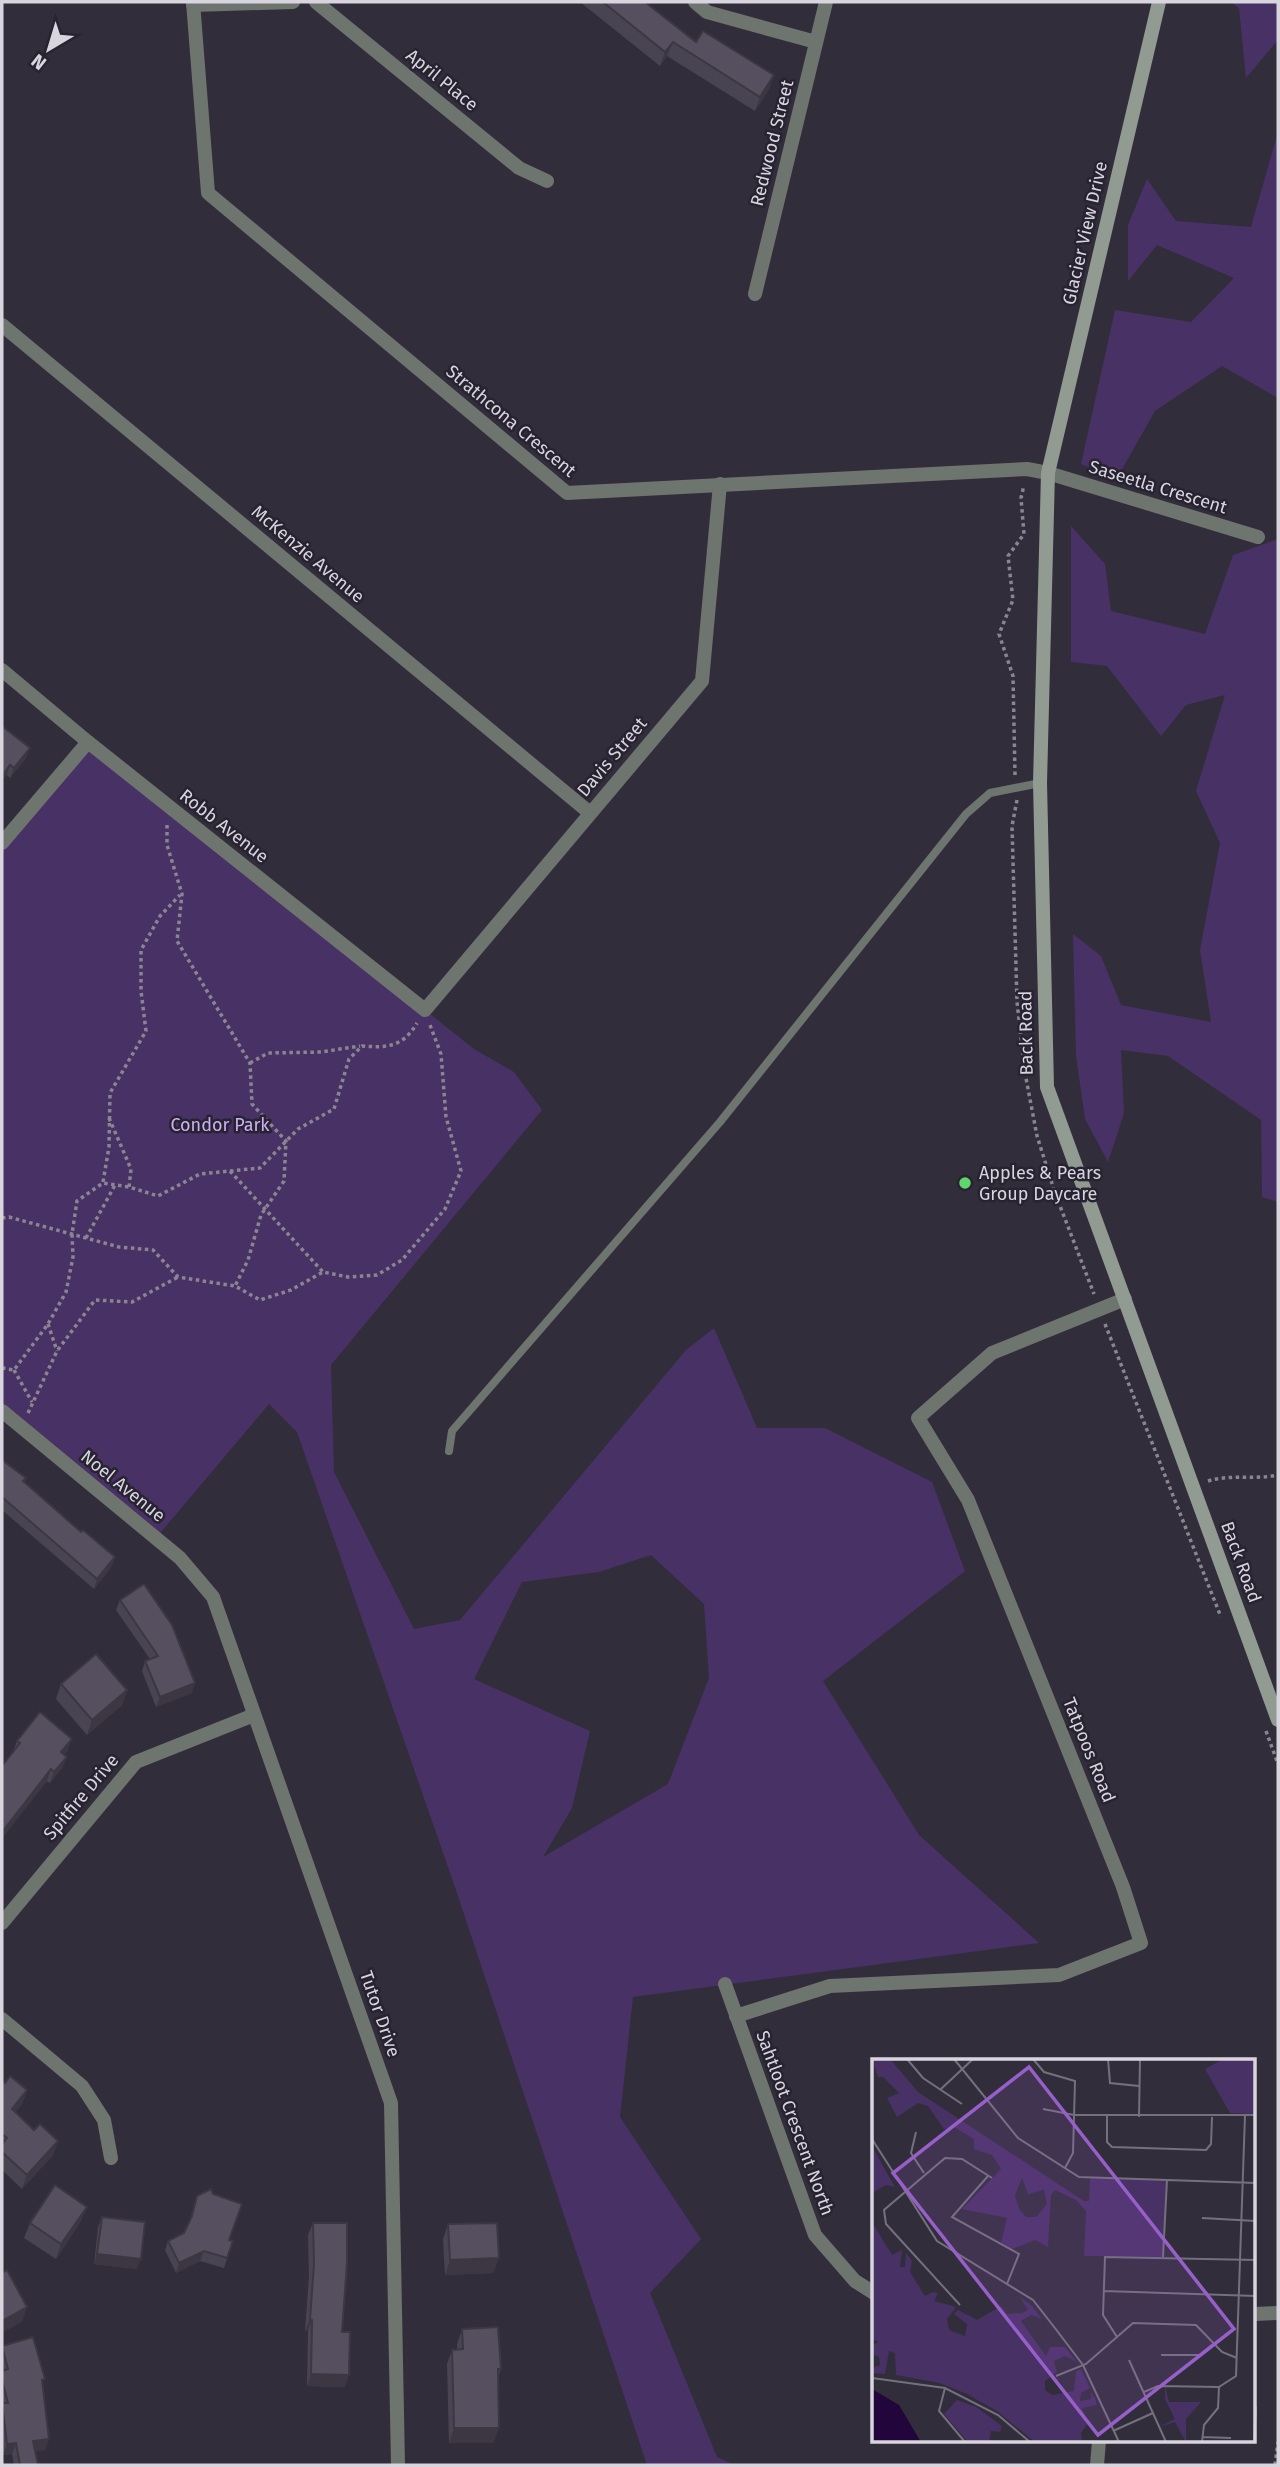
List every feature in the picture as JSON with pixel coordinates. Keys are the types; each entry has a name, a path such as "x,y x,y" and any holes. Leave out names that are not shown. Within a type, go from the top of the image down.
{"street":[{"path":"193,3 293,2"},
{"name":"April Place","path":"316,2 519,168 547,181"},
{"path":"695,2 707,12 816,42"},
{"name":"Redwood Street","path":"755,294 826,2"},
{"name":"Glacier View Drive","path":"1048,474 1159,2"},
{"name":"Strathcona Crescent","path":"193,3 208,193 568,493 1027,469 1048,474"},
{"name":"McKenzie Avenue","path":"2,325 590,813"},
{"name":"Saseetla Crescent","path":"1048,474 1258,537"},
{"name":"Back Road","path":"1048,474 1040,783 1047,1087 1278,1720"},
{"name":"Davis Street","path":"425,1010 702,681 720,484"},
{"name":"Robb Avenue","path":"2,670 425,1010"},
{"path":"2,843 89,742"},
{"name":"Tatpoos Road","path":"736,2016 830,1986 1059,1975 1141,1943 1124,1887 968,1500 918,1418 992,1353 1125,1299"},
{"name":"Noel Avenue","path":"2,1411 180,1558 213,1597"},
{"name":"Tutor Drive","path":"213,1597 391,2103 398,2465"},
{"name":"Spitfire Drive","path":"2,1923 135,1762 254,1715"},
{"name":"Sahtloot Crescent North","path":"725,1984 815,2235 855,2281 872,2291"},
{"path":"2,2019 82,2086 104,2120 111,2158"},
{"path":"1256,2314 1278,2313"},
{"path":"1097,2465 1099,2442"}],"lane":[{"path":"449,1451 452,1431 720,1122 966,814 990,793 1040,783"}],"path":[{"path":"167,805 167,845 182,894 177,941 250,1063 252,1104 286,1141 284,1181 261,1215 248,1260 234,1286"},
{"path":"103,1183 108,1147 110,1093 146,1031 141,990 141,950 160,916 182,894"},
{"path":"250,1063 268,1053 321,1052 362,1046 386,1048 410,1035 425,1010"},
{"path":"230,1171 324,1272 348,1277 377,1275 402,1259 445,1209 461,1171 446,1117 441,1054 425,1010"},
{"path":"14,1370 48,1324 66,1292 73,1257 72,1234 77,1201 103,1183 158,1196 200,1174 260,1168 298,1129 334,1109 349,1059 362,1046"},
{"path":"108,1116 131,1169 129,1187"},
{"path":"86,1238 115,1185"},
{"path":"2,1218 9,1217 119,1247 153,1250 178,1277"},
{"path":"23,1428 32,1402 57,1351 95,1300 132,1302 178,1277 234,1286 260,1300 291,1290 324,1272"},
{"path":"1100,1308 1109,1338 1223,1622"},
{"path":"48,1324 57,1351"},
{"path":"2,1368 14,1370"},
{"path":"14,1370 32,1402"},
{"path":"1192,1485 1222,1477 1262,1478 1278,1475"},
{"path":"1263,1725 1278,1764"},
{"path":"1275,2465 1278,2442"}],"green space":[{"path":"1231,2 1278,2 1277,41 1246,78 1239,8"},
{"path":"1278,132 1278,398 1222,366 1155,411 1117,478 1081,464 1115,310 1191,322 1234,278 1157,245 1128,281 1128,225 1147,179 1176,221 1251,227"},
{"path":"1071,526 1105,564 1111,611 1205,634 1233,555 1278,539 1278,1202 1262,1197 1261,1120 1168,1056 1121,1050 1124,1113 1108,1162 1085,1119 1076,1056 1073,934 1101,956 1121,1005 1211,1022 1200,950 1220,843 1196,791 1225,695 1186,705 1161,736 1107,666 1071,662"},
{"name":"Condor Park","path":"88,742 474,1049 514,1072 542,1110 331,1365 334,1472 414,1629 460,1620 686,1350 714,1328 757,1428 825,1428 932,1482 965,1571 823,1681 919,1835 1039,1943 633,1997 620,2117 701,2239 650,2293 717,2457 734,2465 647,2465 456,1890 297,1432 269,1404 156,1538 2,1411 2,843","holes":["651,1555 704,1604 709,1678 668,1784 543,1857 572,1808 590,1731 474,1679 522,1582 599,1572"]}],"building":[{"path":"603,2 645,2 696,42 703,31 774,75 760,97 673,42 665,52"},
{"path":"2,726 30,748 14,768 10,765 2,776"},
{"path":"2,1460 26,1478 23,1481 81,1532 83,1530 115,1557 97,1579 2,1497"},
{"path":"144,1584 172,1625 195,1683 160,1697 145,1661 158,1656 120,1600"},
{"path":"96,1654 127,1690 92,1720 61,1684"},
{"path":"40,1712 72,1739 61,1752 67,1757 54,1772 51,1769 2,1832 2,1766 20,1743 17,1741"},
{"path":"10,2076 27,2090 12,2109 34,2130 40,2124 58,2141 27,2175 2,2152 2,2144 7,2138 2,2134 2,2080 5,2083"},
{"path":"55,2185 87,2207 61,2244 30,2223"},
{"path":"211,2189 213,2194 242,2204 229,2240 233,2241 227,2258 204,2251 179,2263 168,2241 184,2233 197,2196"},
{"path":"102,2217 145,2222 141,2259 97,2254"},
{"path":"313,2223 347,2223 342,2332 350,2332 349,2375 311,2374"},
{"path":"497,2223 499,2258 450,2260 448,2224"},
{"path":"7,2270 27,2307 2,2321 2,2273"},
{"path":"498,2327 501,2369 498,2369 499,2428 454,2428 452,2350 463,2349 462,2329"},
{"path":"33,2337 45,2379 42,2380 49,2439 33,2441 38,2465 20,2465 16,2443 7,2444 2,2403 8,2403 2,2371 8,2369 2,2346"}],"place":[{"name":"Apples & Pears Group Daycare","path":"965,1183"}]}
